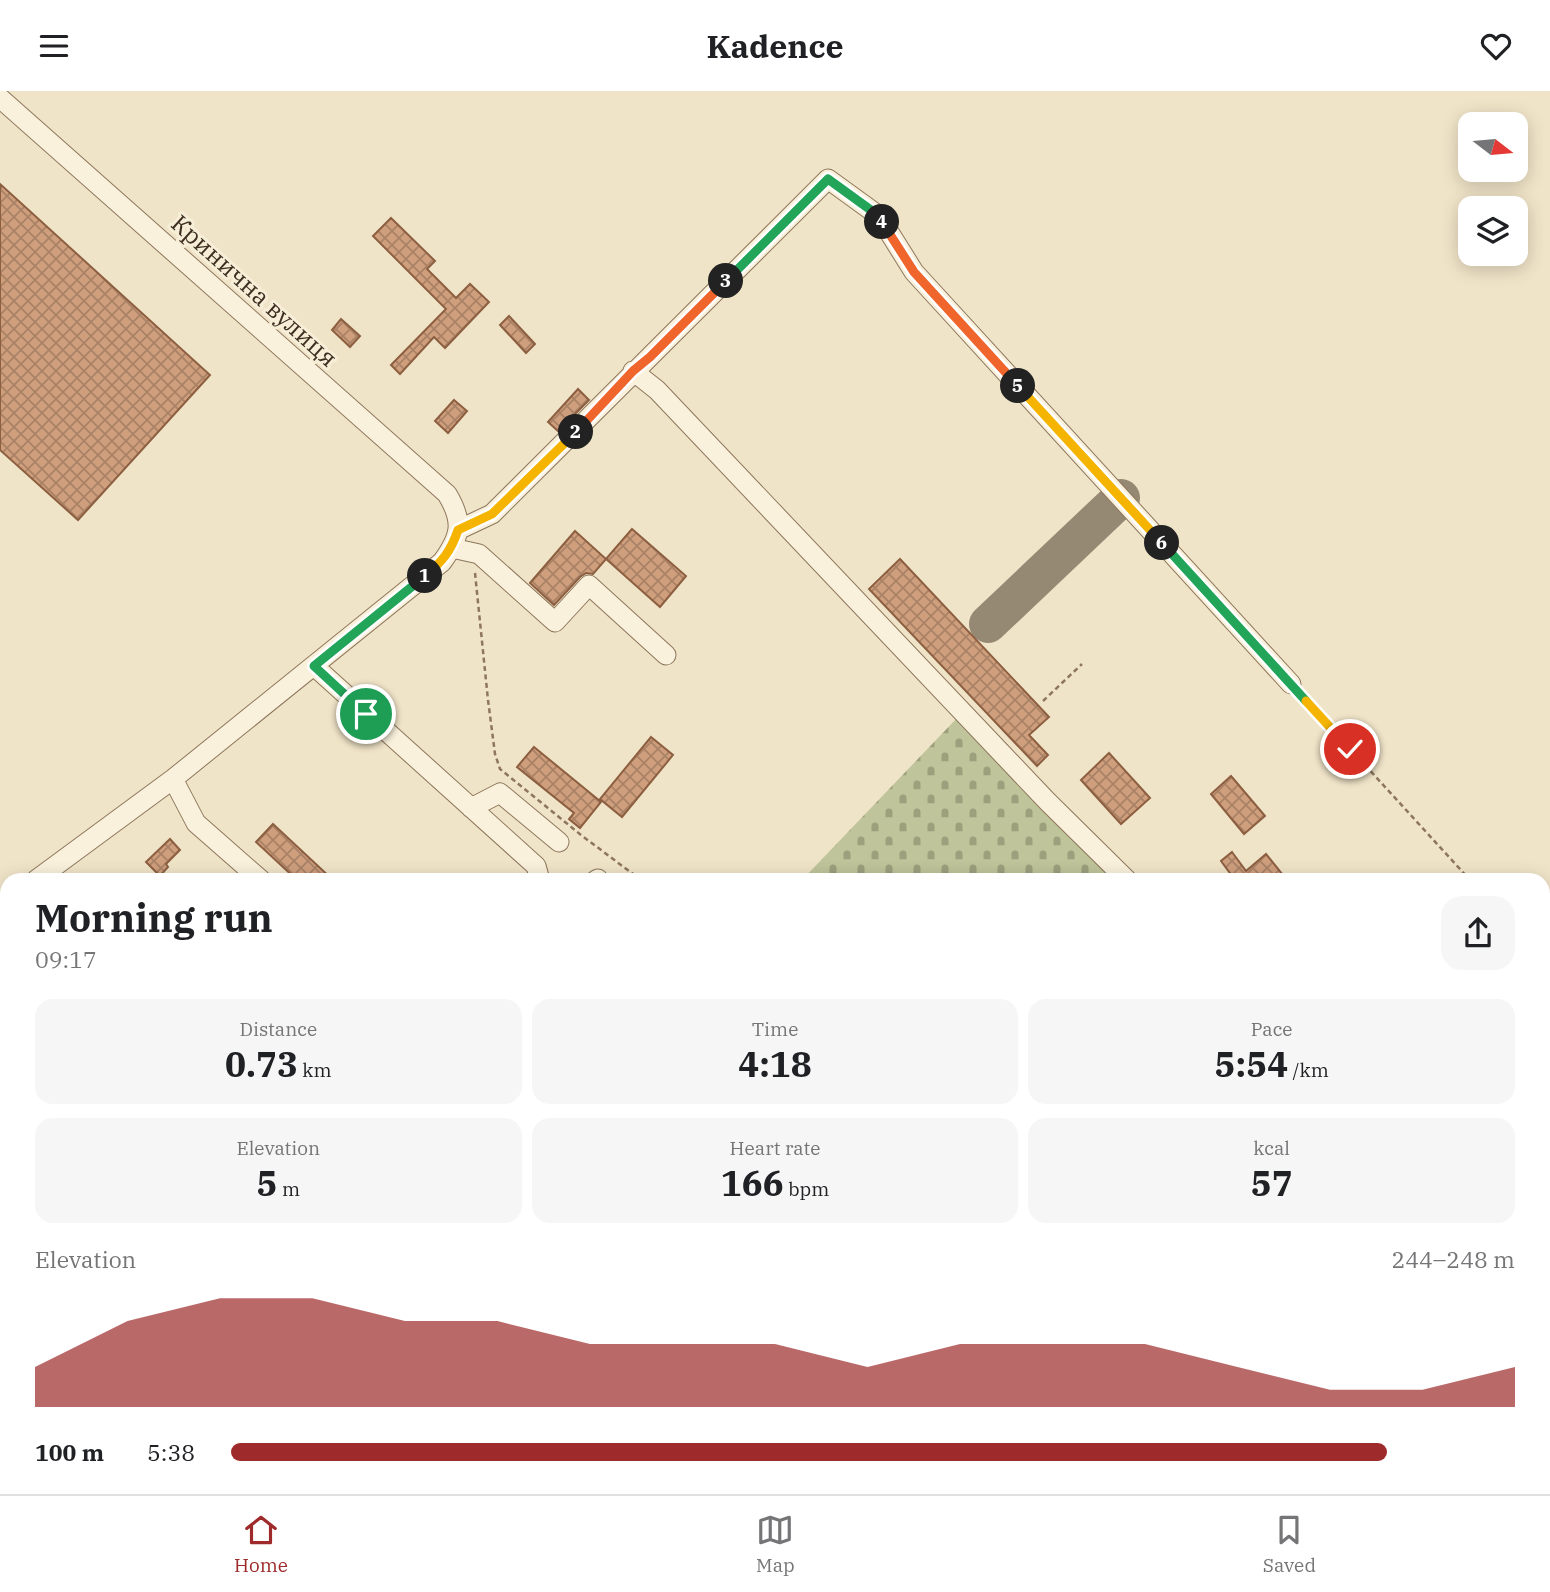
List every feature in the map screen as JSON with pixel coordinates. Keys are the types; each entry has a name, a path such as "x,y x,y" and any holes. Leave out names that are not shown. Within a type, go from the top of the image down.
{"street":[{"name":"Кринична вулиця","path":"0,98 447,494 458,513 460,543"},
{"path":"45,873 173,779 442,562 828,179 879,216 914,272 1291,684"},
{"path":"633,371 657,390 1047,801 1119,873"},
{"path":"460,543 496,567 555,622 589,585 666,655"},
{"path":"314,666 536,866 538,873"},
{"path":"173,779 196,823 253,873"},
{"path":"471,808 500,793 559,842"}],"path":[{"path":"460,543 477,579 495,754 500,769 632,873"},
{"path":"1043,701 1082,664"},
{"path":"1291,684 1464,873"}],"green space":[{"path":"958,717 1105,873 809,873"}],"building":[{"path":"0,184 210,375 78,520 0,450"},
{"path":"391,218 435,261 427,269 456,298 470,284 489,302 445,348 434,337 400,374 391,365 446,309 373,236"},
{"path":"509,316 535,344 526,353 500,325"},
{"path":"341,319 360,336 350,347 332,330"},
{"path":"578,389 589,400 558,431 548,422"},
{"path":"454,400 467,411 448,433 435,421"},
{"path":"632,529 686,576 660,607 606,559"},
{"path":"575,531 606,559 593,574 586,573 580,577 554,605 530,583"},
{"path":"900,559 1049,717 1029,735 1048,755 1037,766 869,589"},
{"path":"651,737 673,755 622,817 600,799"},
{"path":"534,747 601,802 580,828 569,819 574,813 517,767"},
{"path":"1109,753 1150,798 1121,824 1081,780"},
{"path":"1231,776 1265,816 1244,834 1211,794"},
{"path":"273,824 326,873 289,873 256,842"},
{"path":"170,839 180,850 166,864 168,867 163,873 157,873 146,862"},
{"path":"1232,852 1246,871 1266,854 1281,873 1230,873 1221,861"}],"taxiway":[{"path":"988,624 1121,498"}],"route":[{"path":"366,714 314,666 442,562 452,548 458,530 492,514 828,179 879,216 914,272 1350,749"}]}
